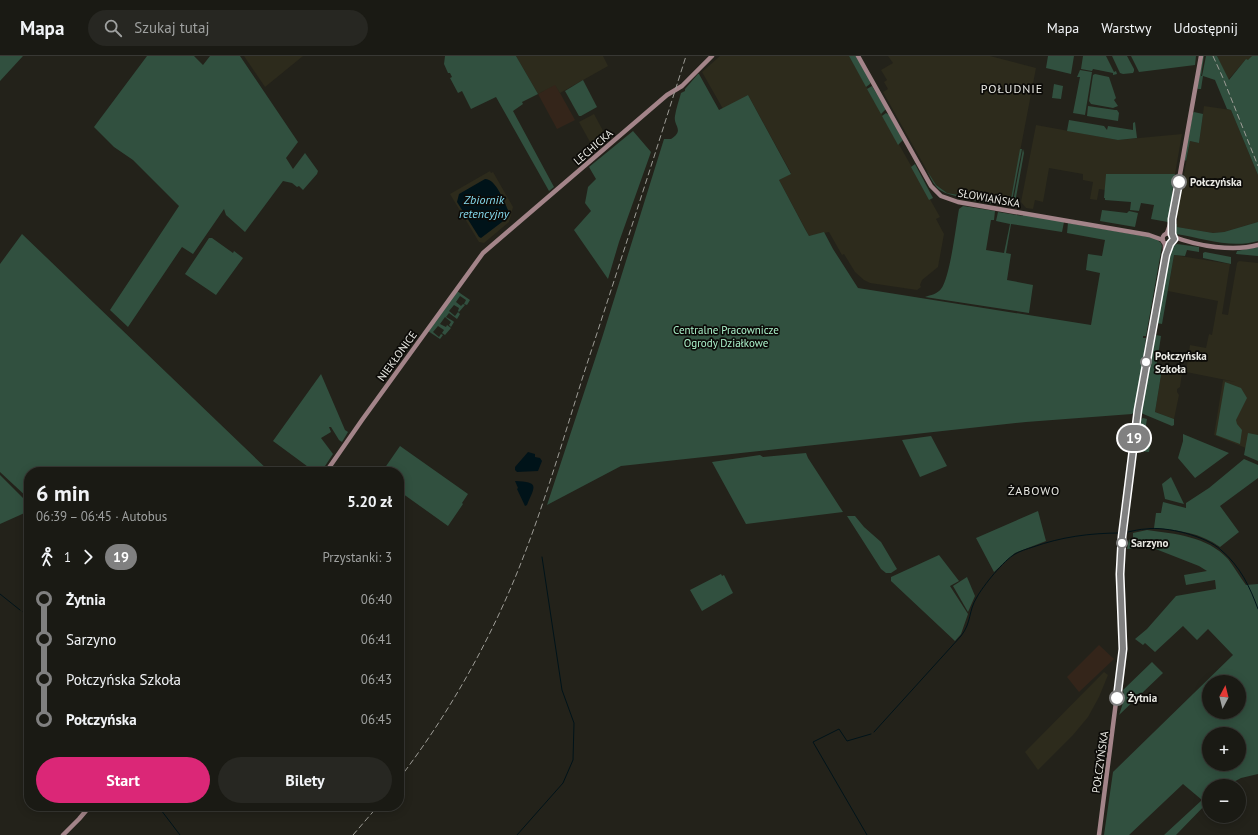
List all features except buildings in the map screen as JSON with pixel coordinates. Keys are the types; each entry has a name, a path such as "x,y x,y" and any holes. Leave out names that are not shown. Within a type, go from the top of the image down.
{"main road":[{"name":"LECHICKA","path":"485,252 667,95 682,86 712,56"},
{"name":"SŁOWIAŃSKA","path":"858,56 928,182 934,190 949,200 1231,248 1247,248 1258,245"},
{"name":"POŁCZYŃSKA","path":"1099,835 1123,646 1120,568 1138,410 1201,56"},
{"name":"NIEKŁONICE","path":"329,467 366,414 485,252"},
{"path":"63,835 86,811"}],"shaded area":[{"path":"244,56 303,56 265,87"},
{"path":"516,56 603,56 608,66 560,93 555,85 538,94"},
{"path":"720,56 849,56 940,217 936,219 944,234 938,267 922,280 920,285 921,287 917,290 870,283 855,272 844,254 842,255 829,232 809,236 779,180 791,173 748,95 723,109 702,72"},
{"path":"888,56 990,56 1036,68 1010,204 947,193 936,185 883,92 888,89 884,82 887,80 881,70 893,63"},
{"path":"1217,56 1252,56 1248,61 1246,59 1228,80"},
{"path":"555,84 575,120 557,129 538,94"},
{"path":"1204,106 1231,110 1258,175 1258,222 1224,232 1213,233 1176,227 1178,218 1176,218 1190,141 1199,143"},
{"path":"594,114 608,140 595,151 579,122"},
{"path":"1036,125 1118,140 1182,134 1175,174 1106,174 1105,190 1099,189 1097,200 1090,199 1093,182 1083,180 1083,174 1049,168 1043,202 1035,200 1033,209 1026,208 1021,202"},
{"name":"Zbiornik retencyjny","path":"490,171 491,173 493,172 513,207 509,222 484,243 479,242 450,194"},
{"path":"1174,255 1230,264 1222,314 1228,315 1237,263 1239,261 1258,263 1258,453 1214,435 1223,380 1236,382 1186,372 1190,345 1206,348 1209,334 1212,335 1218,301 1168,291"},
{"path":"1162,369 1182,373 1180,387 1177,389 1179,395 1174,419 1155,412"},
{"path":"1099,645 1114,659 1079,692 1067,677"},
{"path":"1104,672 1108,675 1099,697 1088,717 1073,735 1038,770 1025,752"}],"green space":[{"path":"0,56 23,56 0,81"},
{"path":"147,56 194,56 203,65 210,56 240,56 298,142 286,158 293,169 305,153 318,171 303,190 299,186 297,187 292,183 283,181 245,232 226,215 224,209 193,254 182,247 128,327 110,310 179,206 133,160 114,147 94,127"},
{"path":"445,56 516,56 538,94 522,102 523,104 513,111 554,187 549,191 496,97 471,109 462,91 458,93 450,78 452,77 450,73 448,73 444,64"},
{"path":"849,56 856,56 871,82 866,87"},
{"path":"1048,56 1074,56 1071,74 1046,68"},
{"path":"1083,56 1106,56 1114,72 1116,71 1117,74 1113,75 1113,73 1093,69 1092,71 1081,69"},
{"path":"1112,56 1127,56 1134,69 1133,73 1120,73"},
{"path":"1131,56 1196,56 1195,65 1139,72"},
{"path":"1203,56 1201,76 1206,56 1217,56 1229,80 1246,59 1248,60 1252,56 1258,56 1258,175 1231,110 1227,109 1215,80 1203,76 1201,89 1197,88"},
{"path":"1080,70 1092,72 1085,115 1073,113 1080,77 1077,77"},
{"name":"Centralne Pracownicze Ogrody Działkowe","path":"698,74 719,110 748,95 791,174 779,180 805,229 809,236 824,232 858,288 1091,325 1100,273 1086,270 1088,254 1102,256 1105,240 1067,233 1068,223 1155,238 1161,243 1162,246 1146,336 1143,336 1143,338 1146,338 1140,385 1134,412 1132,414 1026,422 621,466 547,505 602,338 664,139 671,139 677,133 678,128 675,116 681,93 685,91 685,89"},
{"path":"1095,74 1109,77 1116,98 1114,100 1118,106 1113,108 1091,104 1089,101 1093,75"},
{"path":"583,80 597,107 579,116 565,91"},
{"path":"1054,84 1063,86 1061,99 1052,98"},
{"path":"872,86 886,109 881,114 867,89"},
{"path":"1088,106 1117,110 1119,113 1118,121 1087,116"},
{"path":"1194,112 1203,114 1199,143 1190,141 1186,161 1184,159"},
{"path":"886,113 889,115 903,140 898,145 882,116"},
{"path":"1069,120 1104,126 1107,130 1108,126 1133,130 1133,123 1135,122 1137,138 1118,140 1067,131"},
{"path":"633,131 651,152 619,242 608,279 574,230 591,211 585,203 588,187 596,179 589,167"},
{"path":"1020,149 1022,149 1011,206 974,200 945,193 935,186 926,169 936,185 947,193 1010,204"},
{"path":"1023,149 1024,153 1015,203 1013,202"},
{"path":"915,164 933,198 929,200 911,167"},
{"path":"1106,174 1175,174 1172,194 1173,197 1168,222 1151,219 1154,205 1141,203 1139,211 1130,210 1131,202 1105,200"},
{"path":"963,206 995,211 994,220 991,220 986,250 1004,253 1010,224 996,221 998,212 1023,216 1023,214 1064,222 1062,232 1011,224 1006,253 1011,254 1007,280 1033,285 1029,313 925,297 938,292 944,283 950,263 959,209"},
{"path":"1102,210 1127,213 1129,211 1138,213 1135,227 1100,221"},
{"path":"1258,222 1258,241 1237,244 1176,234 1174,229 1174,224 1177,224 1177,227 1213,233 1224,232"},
{"path":"22,234 265,467 24,467 24,494 0,472 0,264"},
{"path":"209,238 212,238 233,253 234,251 243,258 216,295 185,274"},
{"path":"1177,244 1199,247 1199,252 1187,250 1185,256 1174,255 1162,324 1157,323 1170,248"},
{"path":"1258,247 1258,256 1236,254 1237,251"},
{"path":"1205,252 1231,257 1231,264 1203,258 1203,253"},
{"path":"457,291 470,300 467,305 464,304 466,300 460,296 456,302 461,306 463,304 465,305 459,312 459,308 454,305 449,311 455,316 458,312 460,314 457,319 449,313 446,317 454,322 451,327 449,325 451,322 445,317 440,324 446,327 447,325 451,328 445,335 442,333 444,330 438,326 433,332 439,337 441,334 443,335 440,339 428,331"},
{"path":"1156,335 1161,336 1156,368 1162,369 1155,412 1174,419 1174,425 1172,426 1141,413"},
{"path":"321,374 345,430 348,432 342,442 339,440 331,427 329,427 331,432 321,438 333,454 324,467 308,467 273,441"},
{"path":"1225,382 1241,388 1247,398 1236,420 1237,424 1242,430 1240,444 1216,435"},
{"path":"1143,418 1147,419 1144,437 1151,440 1149,452 1137,451 1140,420"},
{"path":"1248,433 1258,435 1258,461 1244,455"},
{"path":"1183,434 1229,453 1195,478 1178,458 1183,441"},
{"path":"931,436 947,466 920,477 902,440"},
{"path":"400,446 468,494 448,526 404,495 404,467 385,467"},
{"path":"806,453 843,512 746,524 712,462 760,455 763,457"},
{"path":"1244,459 1258,465 1258,478 1220,506 1239,532 1220,547 1197,535 1180,531 1154,528 1156,513 1161,513 1163,502 1186,508 1186,503 1209,488"},
{"path":"0,475 24,499 24,513 0,524"},
{"path":"1171,477 1184,504 1165,499 1162,484"},
{"path":"1038,511 1046,541 1015,553 994,572 976,538"},
{"path":"847,516 855,516 864,527 881,542 897,569 891,573 886,573 881,569"},
{"path":"1147,530 1190,537 1201,541 1220,551 1228,559 1246,585 1258,584 1258,774 1239,779 1202,779 1202,800 1183,784 1129,835 1104,835 1113,772 1202,685 1202,719 1246,719 1246,675 1212,675 1233,655 1208,629 1197,640 1183,626 1155,652 1145,643 1143,645 1135,639 1147,629 1176,596 1216,589 1215,580 1186,585 1184,575 1207,571 1199,566 1148,546 1127,549 1129,540 1133,538 1133,533"},
{"path":"939,555 959,581 950,586 968,614 961,634 955,641 891,581 891,577"},
{"path":"721,574 722,576 724,575 733,593 702,611 690,590"},
{"path":"967,577 975,596 968,612 953,586"},
{"path":"1152,662 1163,673 1119,715 1122,706 1123,690"},
{"path":"1202,800 1202,808 1176,835 1164,835"}],"water":[{"name":"Zbiornik retencyjny","path":"485,179 489,180 496,186 508,210 506,219 481,238 457,202 459,194"},
{"path":"528,452 535,454 535,457 540,458 542,461 538,471 517,472 515,467"},
{"path":"515,481 529,482 533,486 532,493 527,505 525,506 517,489 518,488"}],"waterway":[{"path":"1128,532 1154,528 1164,529 1185,533 1206,540 1221,550 1234,563 1248,585 1258,609"},
{"path":"874,732 961,636 967,626 972,607 980,592 1010,557 1026,549 1065,538 1120,533"},
{"path":"517,835 563,783 573,760 574,723 562,690 542,557"},
{"path":"0,594 20,610"},
{"path":"867,835 813,742 839,729 847,741 871,734"},
{"path":"162,811 180,835"}],"railway":[{"path":"404,772 434,730 466,678 481,651 519,568 554,469 686,56"},
{"path":"1213,56 1258,166"},
{"path":"353,835 374,811"}],"bus line":[{"name":"19","path":"1117,698 1123,649 1120,580 1121,546 1138,410 1166,255 1170,244 1174,239 1172,234 1172,219 1179,182"}],"place":[{"name":"Połczyńska","path":"1179,182"},
{"name":"Połczyńska Szkoła","path":"1146,362"},
{"name":"Sarzyno","path":"1122,543"},
{"name":"Żytnia","path":"1117,698"}],"district":[{"name":"POŁUDNIE","path":"1012,88"},
{"name":"ŻABOWO","path":"1034,490"}]}
